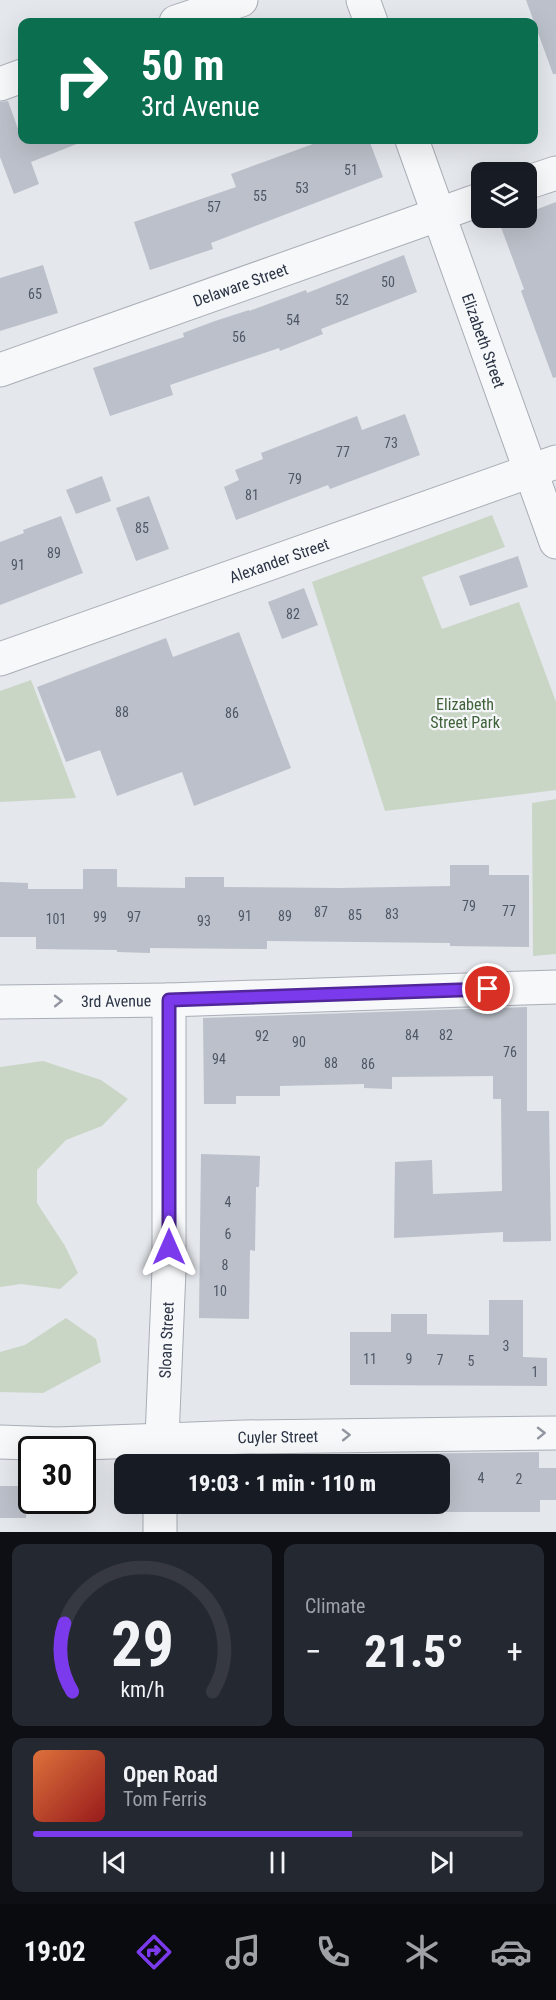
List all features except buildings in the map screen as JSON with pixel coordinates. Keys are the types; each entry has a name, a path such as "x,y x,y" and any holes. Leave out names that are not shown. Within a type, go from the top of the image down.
{"street":[{"path":"188,18 241,0"},
{"path":"363,0 370,18"},
{"path":"0,84 18,77"},
{"name":"Elizabeth Street","path":"413,144 438,214 543,467 556,542"},
{"path":"537,179 556,173"},
{"name":"Delaware Street","path":"0,370 471,203"},
{"name":"Alexander Street","path":"0,660 543,467"},
{"name":"3rd Avenue","path":"0,1002 169,1000 556,987"},
{"name":"Sloan Street","path":"161,1453 169,1270 169,1000"},
{"name":"Cuyler Street","path":"0,1442 57,1444 161,1453 245,1437 556,1432"},
{"path":"160,1514 160,1532"}],"green space":[{"name":"Elizabeth Street Park","path":"492,515 505,547 422,577 442,629 519,602 556,702 556,790 385,811 312,582"},
{"path":"31,680 76,798 0,802 0,691"},
{"path":"556,799 556,954 533,956 532,803"},
{"path":"43,1061 101,1080 128,1099 102,1126 66,1140 37,1170 37,1203 65,1246 78,1273 60,1289 21,1284 0,1287 0,1067"},
{"path":"66,1318 96,1339 101,1362 43,1393 0,1392 0,1352 25,1345"}],"route":[{"path":"169,1247 169,1000 488,989"}]}
